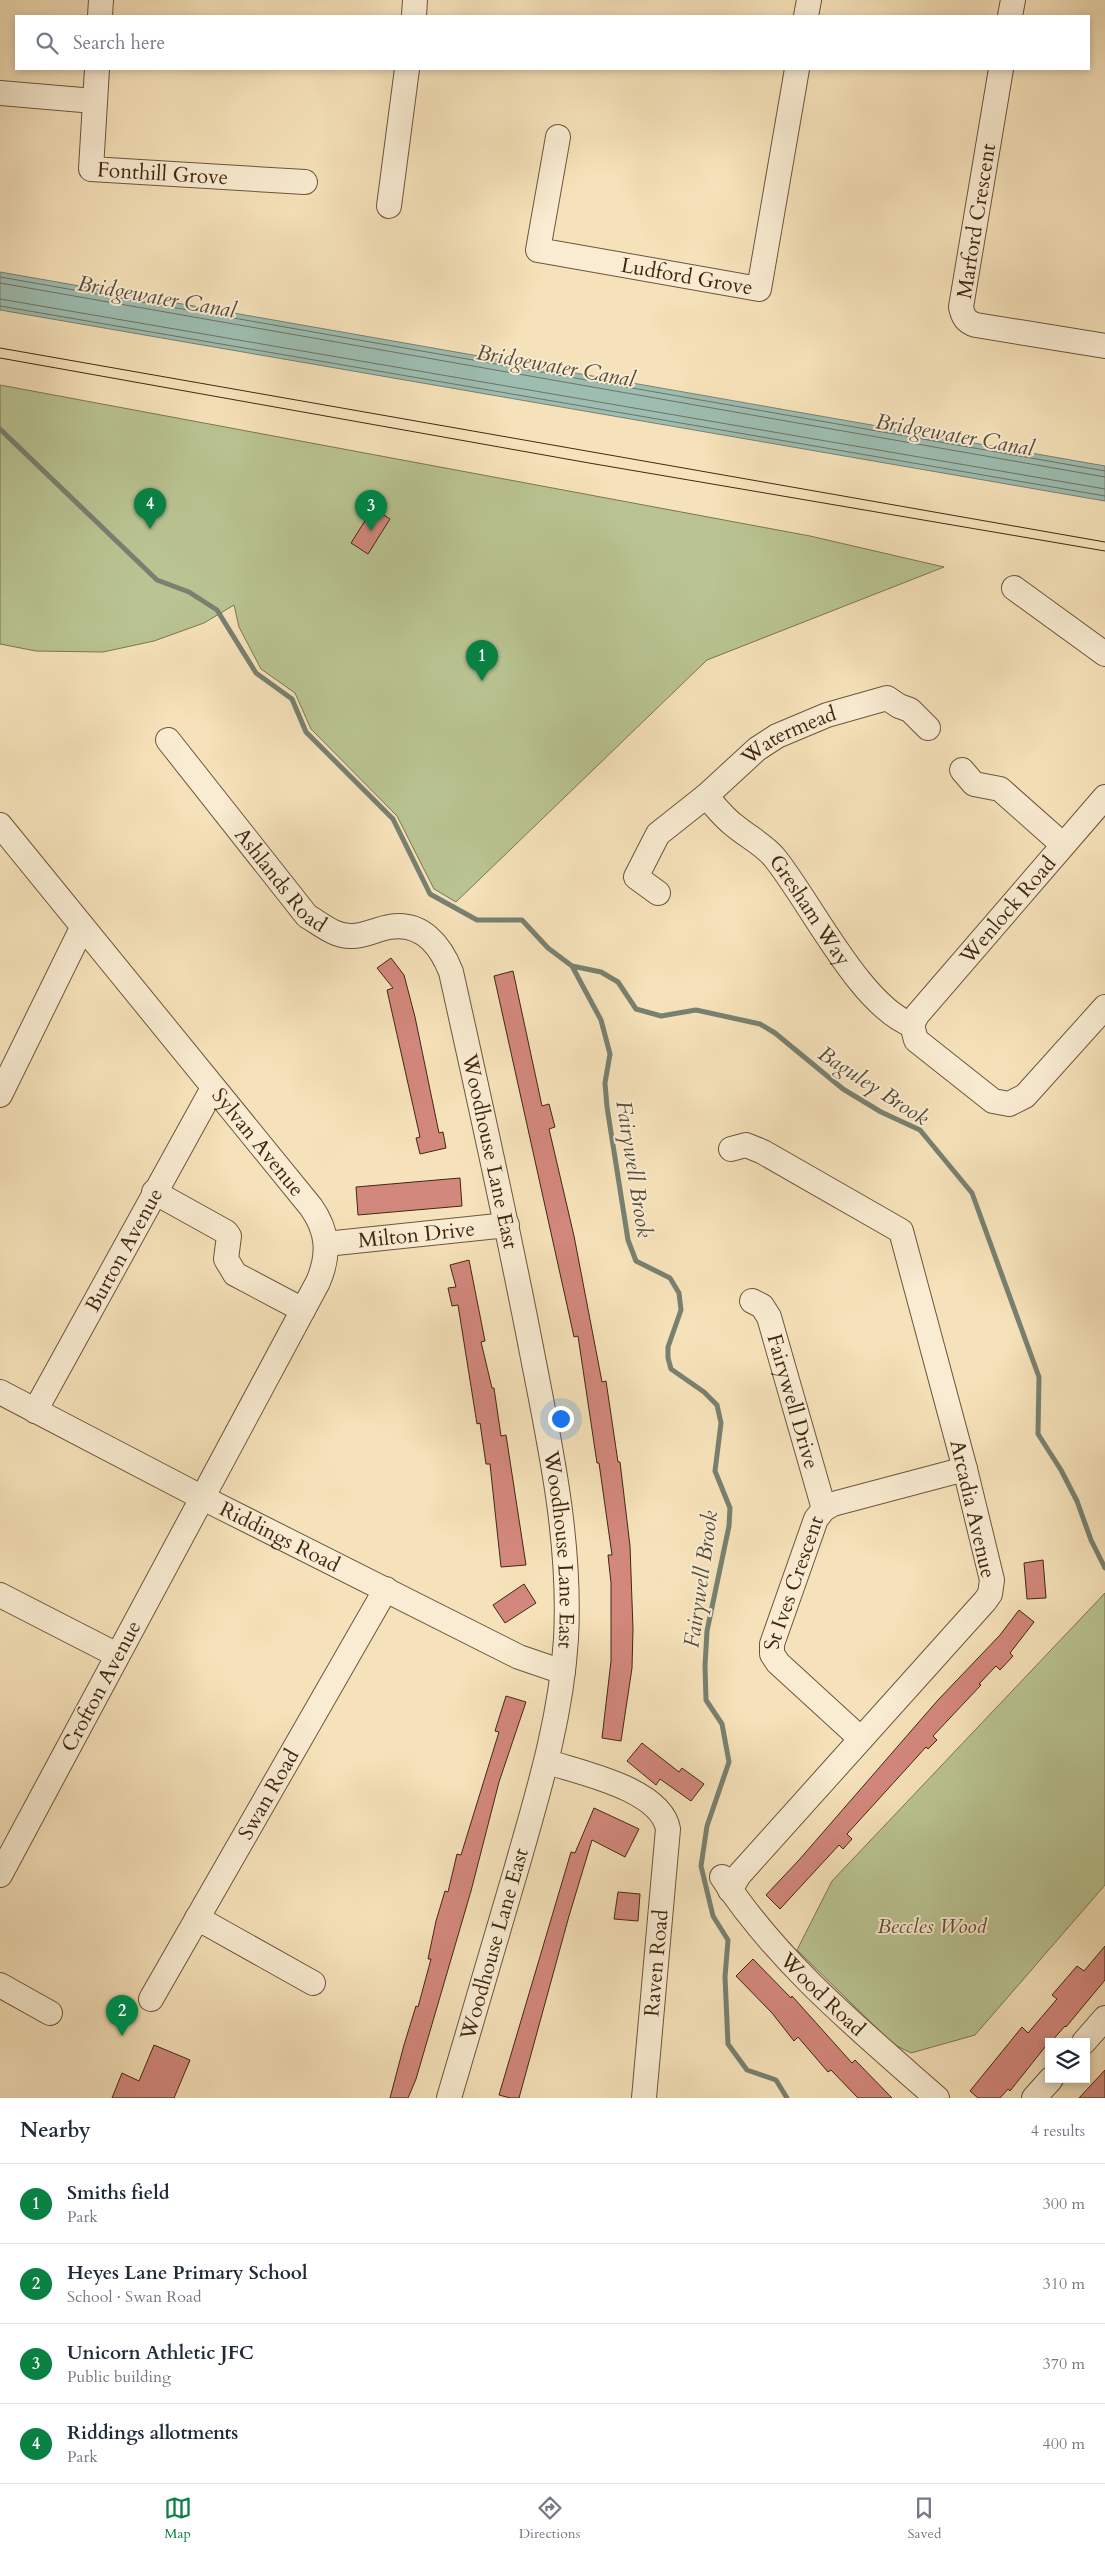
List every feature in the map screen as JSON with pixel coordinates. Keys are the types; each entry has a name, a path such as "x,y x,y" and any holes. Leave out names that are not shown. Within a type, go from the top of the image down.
{"street":[{"path":"100,15 101,0"},
{"path":"414,15 415,0"},
{"path":"806,15 809,0"},
{"path":"1010,15 1013,0"},
{"name":"Fonthill Grove","path":"97,70 91,169 305,182"},
{"path":"389,206 407,70"},
{"name":"Ludford Grove","path":"558,137 538,250 759,289 797,70"},
{"name":"Marford Crescent","path":"1001,70 961,307 962,313 965,319 976,325 1105,346"},
{"path":"0,93 94,101"},
{"path":"1014,588 1037,596 1105,654"},
{"name":"Watermead","path":"658,894 629,875 658,834 706,796 737,764 777,736 827,715 893,696 928,728"},
{"name":"Ashlands Road","path":"168,740 307,916 336,934 352,936 391,926 408,927 421,931 433,940"},
{"path":"966,785 1000,789 1062,844"},
{"name":"Gresham Way","path":"706,796 733,825 772,855 811,908 850,970 899,1020 912,1025"},
{"name":"Wenlock Road","path":"912,1025 917,1016 1062,844 1105,797"},
{"name":"Sylvan Avenue","path":"0,825 319,1218 326,1244 324,1268 201,1498"},
{"path":"0,1095 82,928"},
{"name":"Woodhouse Lane East","path":"433,940 444,952 451,972 507,1225 542,1405 562,1529 566,1558 567,1609 563,1672 548,1762 449,2098"},
{"path":"912,1025 916,1040 993,1101 1009,1104 1024,1096 1105,1007"},
{"name":"Burton Avenue","path":"35,1411 213,1088"},
{"name":"Arcadia Avenue","path":"726,1884 739,1875 990,1594 992,1580 965,1469 901,1231 763,1152 746,1145 731,1149"},
{"path":"154,1192 226,1232 229,1236 226,1259 235,1274 303,1310"},
{"name":"Milton Drive","path":"326,1244 507,1225"},
{"name":"Fairywell Drive","path":"752,1301 762,1306 769,1317 824,1509"},
{"name":"Riddings Road","path":"0,1392 201,1498 519,1657 563,1672"},
{"name":"St Ives Crescent","path":"861,1739 778,1663 772,1649 816,1519 824,1509 833,1504 965,1469"},
{"name":"Crofton Avenue","path":"0,1875 201,1498"},
{"name":"Swan Road","path":"150,1999 386,1589"},
{"path":"0,1596 117,1655"},
{"name":"Raven Road","path":"548,1762 619,1786 639,1796 661,1812 668,1829 644,2098"},
{"name":"Wood Road","path":"726,1884 761,1930 816,1986 937,2098"},
{"path":"197,1918 313,1983"},
{"path":"0,1985 50,2013"},
{"path":"1088,2038 1105,2018"},
{"path":"1034,2098 1047,2083"}],"green space":[{"path":"0,385 810,536 944,567 707,660 456,902 434,889 397,816 311,729 295,693 261,669 239,627 234,605 204,623 154,641 103,652 36,651 0,644"},
{"name":"Beccles Wood","path":"1105,1593 1105,1885 975,2035 911,2053 893,2044 797,1950 832,1881"}],"water":[{"path":"0,272 1105,466 1105,501 0,310"}],"building":[{"path":"373,508 390,519 368,554 351,543"},
{"path":"391,958 404,975 415,1017 439,1133 443,1132 446,1148 420,1154 416,1138 420,1137 387,990 393,988 377,968"},
{"path":"513,971 542,1106 549,1104 555,1127 549,1129 574,1236 602,1382 606,1381 618,1462 620,1462 630,1546 633,1629 632,1668 621,1741 602,1738 611,1661 611,1583 608,1555 612,1555 578,1336 574,1337 494,976"},
{"path":"460,1178 462,1206 358,1215 356,1187"},
{"path":"469,1260 485,1341 481,1342 492,1388 494,1388 501,1436 506,1435 526,1565 501,1567 490,1464 486,1464 480,1423 477,1424 458,1305 452,1306 448,1288 456,1287 450,1265"},
{"path":"1043,1560 1046,1598 1027,1599 1024,1563"},
{"path":"524,1584 536,1603 505,1623 493,1605"},
{"path":"1019,1610 1034,1622 1010,1653 1013,1656 1000,1670 996,1666 979,1684 981,1685 933,1736 937,1740 928,1749 926,1747 847,1834 852,1839 843,1849 839,1845 780,1909 766,1895 799,1860 938,1700 1000,1635"},
{"path":"506,1696 526,1702 499,1782 471,1891 416,2079 408,2098 390,2098 404,2045 416,2006 418,2007 431,1959 428,1959 436,1921 445,1891 448,1892 457,1854 461,1855 499,1732 495,1731"},
{"path":"642,1743 679,1772 682,1768 704,1784 691,1801 660,1779 656,1785 627,1761"},
{"path":"594,1808 639,1829 625,1857 592,1840 519,2098 499,2095 571,1852 575,1853"},
{"path":"618,1892 640,1894 638,1921 614,1919"},
{"path":"1105,1946 1105,1980 1066,2027 1054,2038 1045,2038 1045,2047 1010,2091 1008,2089 1000,2098 978,2098 970,2091 1022,2027 1028,2033 1057,1999 1052,1995 1077,1966 1084,1971"},
{"path":"753,1959 791,1998 792,1996 852,2063 855,2060 892,2098 858,2098 831,2070 828,2072 798,2037 794,2041 772,2013 736,1976"},
{"path":"154,2045 190,2060 174,2098 112,2098 122,2073 139,2081"},
{"path":"1105,2070 1105,2098 1079,2098"}],"waterway":[{"name":"Fairywell Brook","path":"0,429 157,580 189,592 217,610 256,673 292,699 306,732 393,819 430,894 477,920 522,920 548,948 572,966 601,1020 610,1054 605,1083 607,1107 628,1240 636,1261 670,1278 679,1293 681,1310 668,1347 671,1369 704,1392 717,1405 721,1423 715,1471 730,1508 729,1526 707,1631 705,1666 706,1700 722,1724 729,1762 707,1826 701,1866 713,1916 728,1940 725,1977 728,2044 747,2070 776,2080 787,2098"},
{"name":"Baguley Brook","path":"572,966 601,972 618,982 636,1009 661,1016 696,1010 760,1024 775,1033 843,1089 881,1112 920,1130 972,1193 1039,1377 1038,1434 1061,1470 1077,1501 1091,1540 1105,1568"}],"tram line":[{"path":"0,348 1105,542"},
{"path":"0,358 589,463 1105,551"}],"place":[{"name":"Riddings allotments","path":"150,529"},
{"name":"Unicorn Athletic JFC","path":"371,531"},
{"name":"Smiths field","path":"482,681"},
{"name":"Heyes Lane Primary School","path":"122,2036"}],"water label":[{"name":"Bridgewater Canal","path":"157,296"},
{"name":"Bridgewater Canal","path":"556,365"},
{"name":"Bridgewater Canal","path":"955,434"}]}
